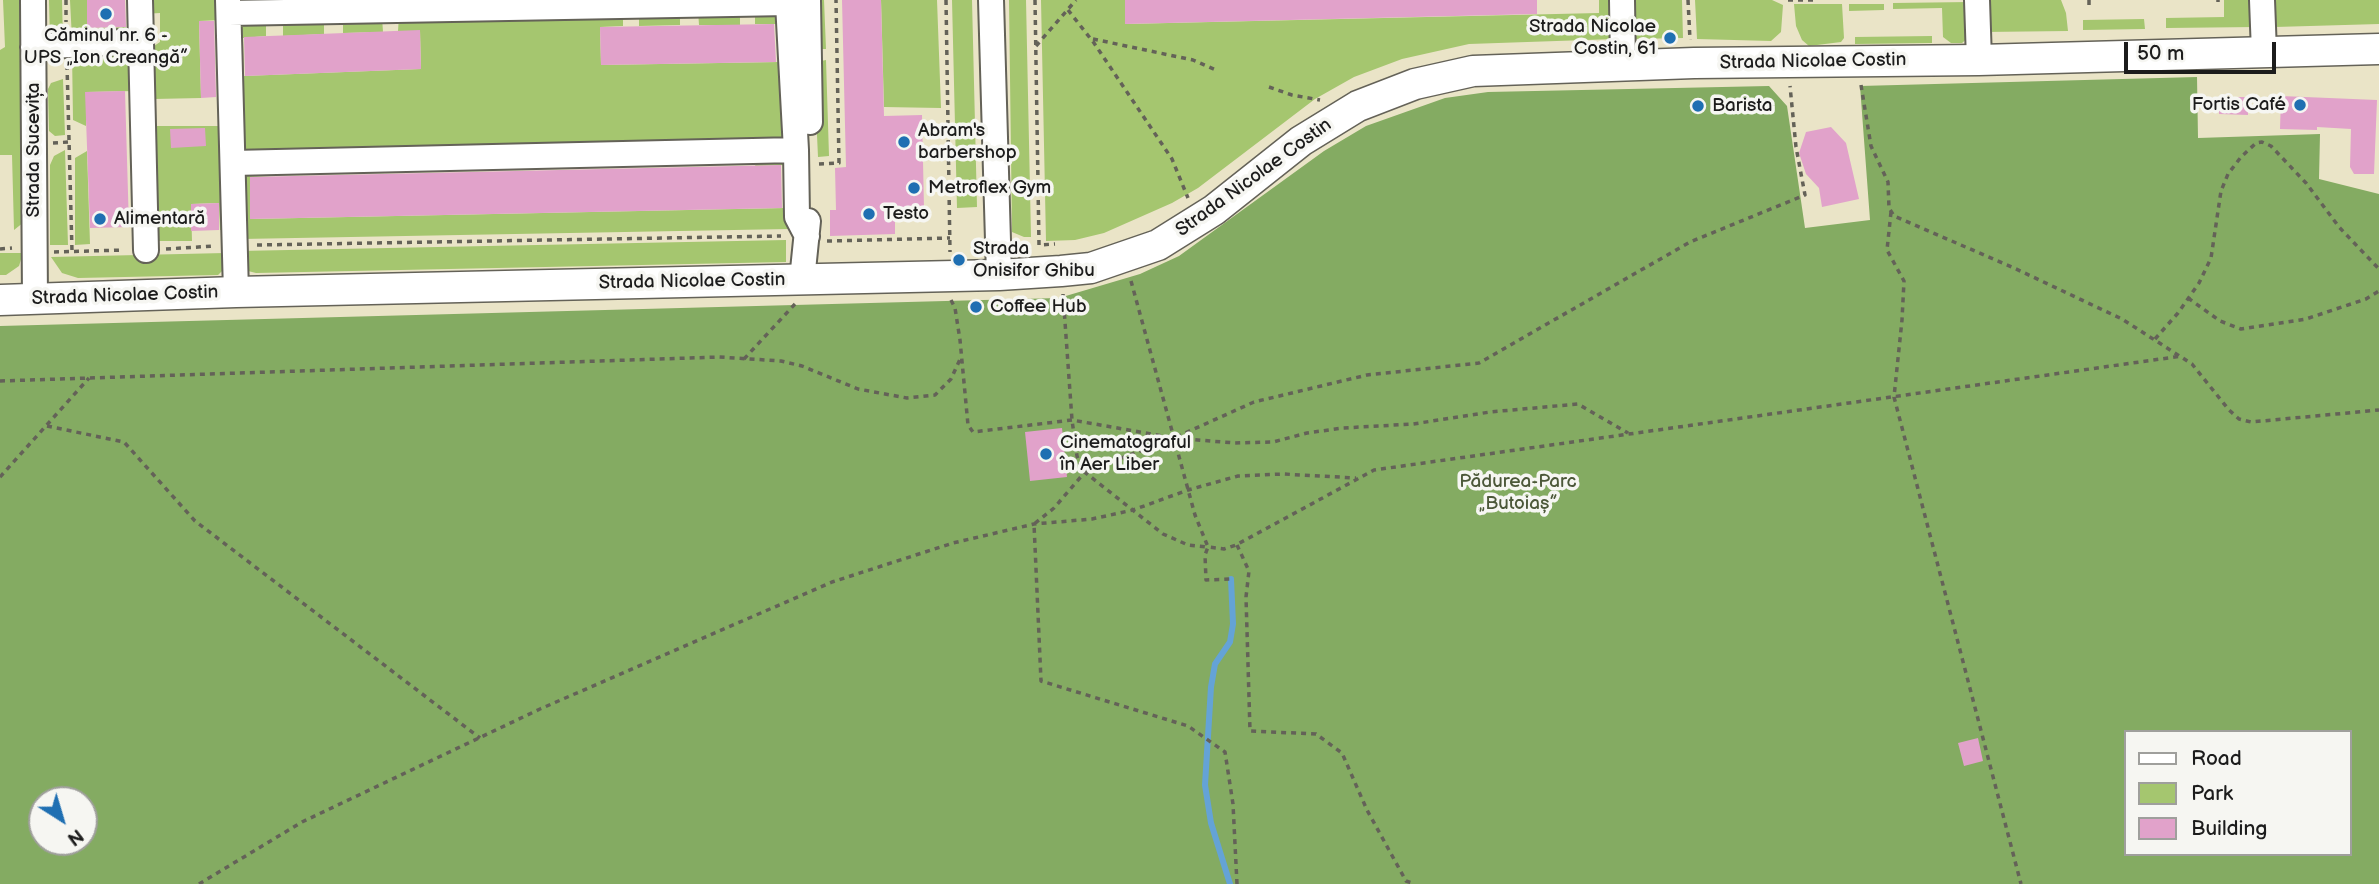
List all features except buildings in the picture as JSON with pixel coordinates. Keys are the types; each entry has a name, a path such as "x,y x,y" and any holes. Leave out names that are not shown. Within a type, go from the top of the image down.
{"main road":[{"name":"Strada Nicolae Costin","path":"0,300 999,275 1091,268 1158,245 1214,210 1301,141 1332,121 1391,91 1438,77 1473,71 1623,65 1979,60 2379,49"}],"street":[{"name":"Strada Sucevița","path":"33,0 35,299"},
{"path":"139,0 146,250"},
{"path":"802,280 807,236 797,217 803,157 808,0"},
{"path":"991,0 999,275"},
{"path":"1622,0 1623,65"},
{"path":"1977,0 1979,60"},
{"path":"2262,0 2263,52"},
{"path":"236,292 229,7 788,3 803,157"},
{"path":"33,47 141,41"},
{"path":"233,163 803,157"}],"path":[{"path":"66,0 72,251"},
{"path":"803,157 839,163 836,0"},
{"path":"946,0 950,252"},
{"path":"1035,0 1039,245"},
{"path":"1035,46 1076,0"},
{"path":"1688,0 1690,44"},
{"path":"1788,0 1817,0"},
{"path":"1068,10 1091,39 1172,159 1188,198"},
{"path":"1091,39 1193,60 1216,70"},
{"path":"1860,62 1861,89 1871,146 1888,182 1891,212 1887,250 1903,281 1894,397 2021,884"},
{"path":"1034,524 1054,508 1085,472 1174,438 1254,402 1367,375 1479,363 1690,242 1805,195 1789,95 1792,63"},
{"path":"1269,87 1320,100"},
{"path":"2155,340 2199,283 2211,258 2221,191 2228,174 2250,147 2262,142 2271,146 2306,183 2339,227 2379,270"},
{"path":"1891,212 1898,219 2122,319 2192,363 2239,419 2251,422 2379,410"},
{"path":"35,253 235,245 807,236 826,241 950,237"},
{"path":"1061,271 1072,421 1079,463 1085,472 1170,538 1188,545 1224,549 1374,470 2182,356"},
{"path":"744,359 780,323 798,300 802,291 802,280"},
{"path":"1135,290 1188,490 1208,547 1205,555 1206,580 1231,579"},
{"path":"2188,298 2220,321 2241,328 2306,319 2366,299 2379,290"},
{"path":"950,295 955,308 968,425 973,432 1072,421 1174,438 1273,443 1307,433 1343,428 1413,424 1490,412 1578,404 1630,434"},
{"path":"0,382 706,357 782,361 802,366 858,389 907,398 935,395 951,379 961,357"},
{"path":"0,477 89,379"},
{"path":"47,426 124,442 195,521 480,738"},
{"path":"199,884 302,822 632,668 832,582 953,543 1034,524 1092,519 1133,510 1238,476 1283,474 1358,478"},
{"path":"1034,524 1041,681 1188,726 1225,752 1233,804 1237,884"},
{"path":"1236,545 1249,571 1246,597 1250,730 1316,734 1342,753 1367,810 1406,881 1415,884"}],"green space":[{"path":"3,0 25,0 29,218 14,230 12,155 0,155 0,50 5,47"},
{"path":"49,0 62,0 63,40 50,40"},
{"path":"70,0 87,0 87,28 126,27 126,38 72,39"},
{"path":"143,0 220,0 221,20 199,21 201,98 154,99 155,126 222,126 225,230 220,230 219,203 191,204 192,241 153,241 151,48 160,42 160,13 143,14"},
{"path":"813,0 824,0 826,49 817,49"},
{"path":"881,0 937,0 941,108 884,107"},
{"path":"952,0 972,0 977,207 957,208"},
{"path":"1009,0 1026,0 1031,237 1012,232"},
{"path":"1041,0 1125,0 1126,24 1599,13 1599,0 1614,0 1615,39 1469,44 1402,59 1354,77 1315,99 1198,188 1172,203 1104,233 1075,240 1046,241"},
{"path":"1635,0 1682,0 1683,38 1635,39"},
{"path":"1695,0 1772,0 1783,5 1781,32 1771,41 1697,39"},
{"path":"1986,0 2061,0 2068,31 1984,32"},
{"path":"2224,0 2255,0 2255,27 2166,28 2166,18 2224,17"},
{"path":"2267,0 2379,0 2379,24 2275,27"},
{"path":"1970,2 1969,37 1962,43 1951,43 1943,37 1942,8 1893,9 1893,3"},
{"path":"1794,4 1842,4 1844,38 1841,42 1809,46 1802,40 1796,26"},
{"path":"1849,4 1884,4 1884,10 1849,11"},
{"path":"755,8 778,9 786,19 785,136 780,144 258,156 242,147 239,132 237,27 244,21 266,20 266,36 243,38 244,76 421,69 420,31 398,31 399,16 623,12 623,26 600,27 601,65 780,62 780,24 755,24"},
{"path":"740,9 740,25 699,25 698,10"},
{"path":"639,11 680,11 680,25 639,26"},
{"path":"382,17 383,32 343,33 343,18"},
{"path":"324,18 324,34 283,36 283,19"},
{"path":"2144,19 2145,29 2083,30 2083,20"},
{"path":"1932,36 1932,43 1855,44 1855,37"},
{"path":"134,50 135,91 86,92 86,126 73,120 72,52"},
{"path":"826,60 829,156 818,157 814,69 821,61"},
{"name":"Pădurea-Parc „Butoiaș”","path":"2197,77 2198,138 2320,134 2319,179 2379,194 2379,884 0,884 0,326 1059,298 1140,274 1179,256 1324,151 1366,126 1445,98 1488,92 1769,86 1787,106 1805,228 1870,220 1860,86"},
{"path":"63,79 65,135 55,136 49,131 48,89 51,83"},
{"path":"65,150 68,245 50,245 50,165 54,156"},
{"path":"87,151 90,244 75,245 75,158"},
{"path":"759,158 790,162 789,229 241,239 243,182 246,174 269,170 271,176 250,177 251,219 786,208 785,165 755,166"},
{"path":"786,240 786,262 256,273 243,266 239,251"},
{"path":"0,253 23,253 19,266 6,275 0,275"},
{"path":"225,253 223,270 218,275 78,278 62,273 51,257"}],"waterway":[{"path":"1230,884 1211,823 1205,785 1211,687 1215,664 1230,642 1233,624 1231,579"}],"place":[{"name":"Căminul nr. 6 - UPS „Ion Creangă”","path":"106,14"},
{"name":"Strada Nicolae Costin, 61","path":"1670,38"},
{"name":"Fortis Café","path":"2300,105"},
{"name":"Barista","path":"1698,106"},
{"name":"Abram's barbershop","path":"904,142"},
{"name":"Metroflex Gym","path":"914,188"},
{"name":"Testo","path":"869,214"},
{"name":"Alimentară","path":"100,219"},
{"name":"Strada Onisifor Ghibu","path":"959,260"},
{"name":"Coffee Hub","path":"976,307"},
{"name":"Cinematograful în Aer Liber","path":"1046,454"}]}
